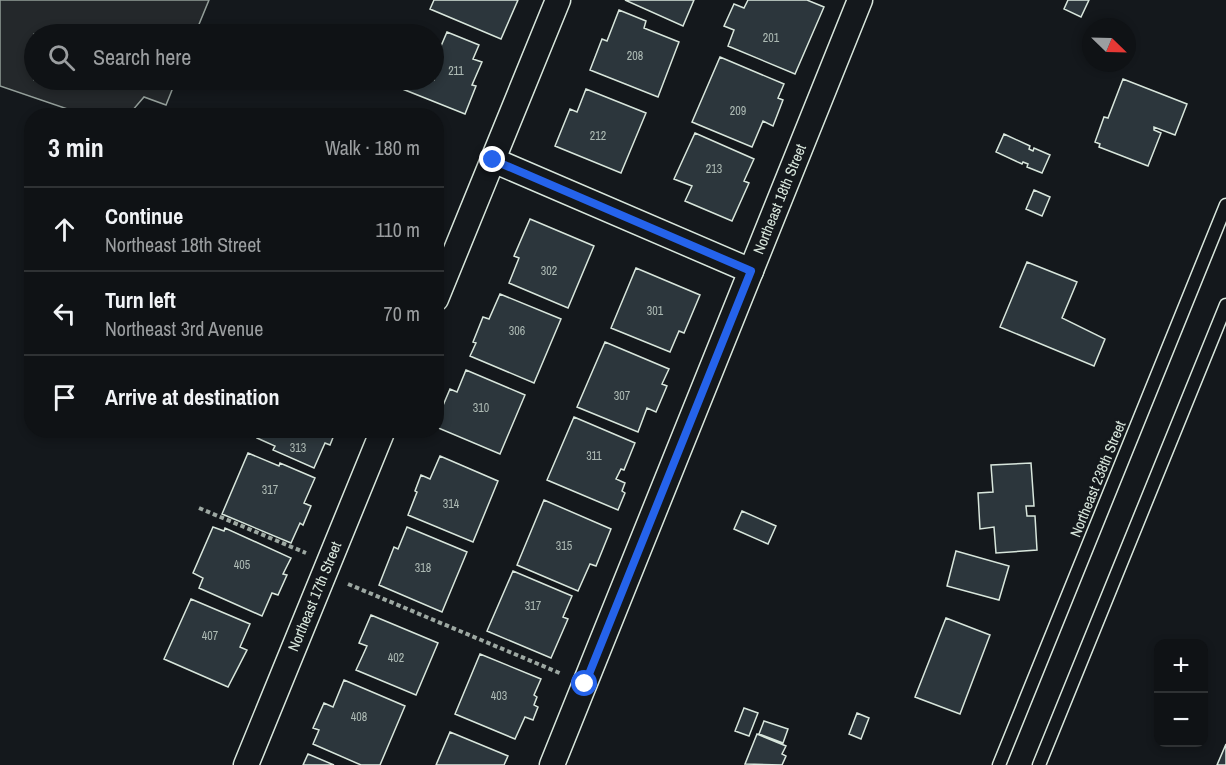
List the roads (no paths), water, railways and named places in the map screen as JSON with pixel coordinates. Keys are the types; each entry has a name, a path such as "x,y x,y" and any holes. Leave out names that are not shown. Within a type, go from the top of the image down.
{"street":[{"path":"444,279 558,0"},
{"name":"Northeast 18th Street","path":"552,765 860,0"},
{"path":"493,160 751,271"},
{"name":"Northeast 17th Street","path":"246,765 380,438"}],"lane":[{"name":"Northeast 238th Street","path":"999,765 1226,205"},
{"path":"1039,765 1226,305"}]}
